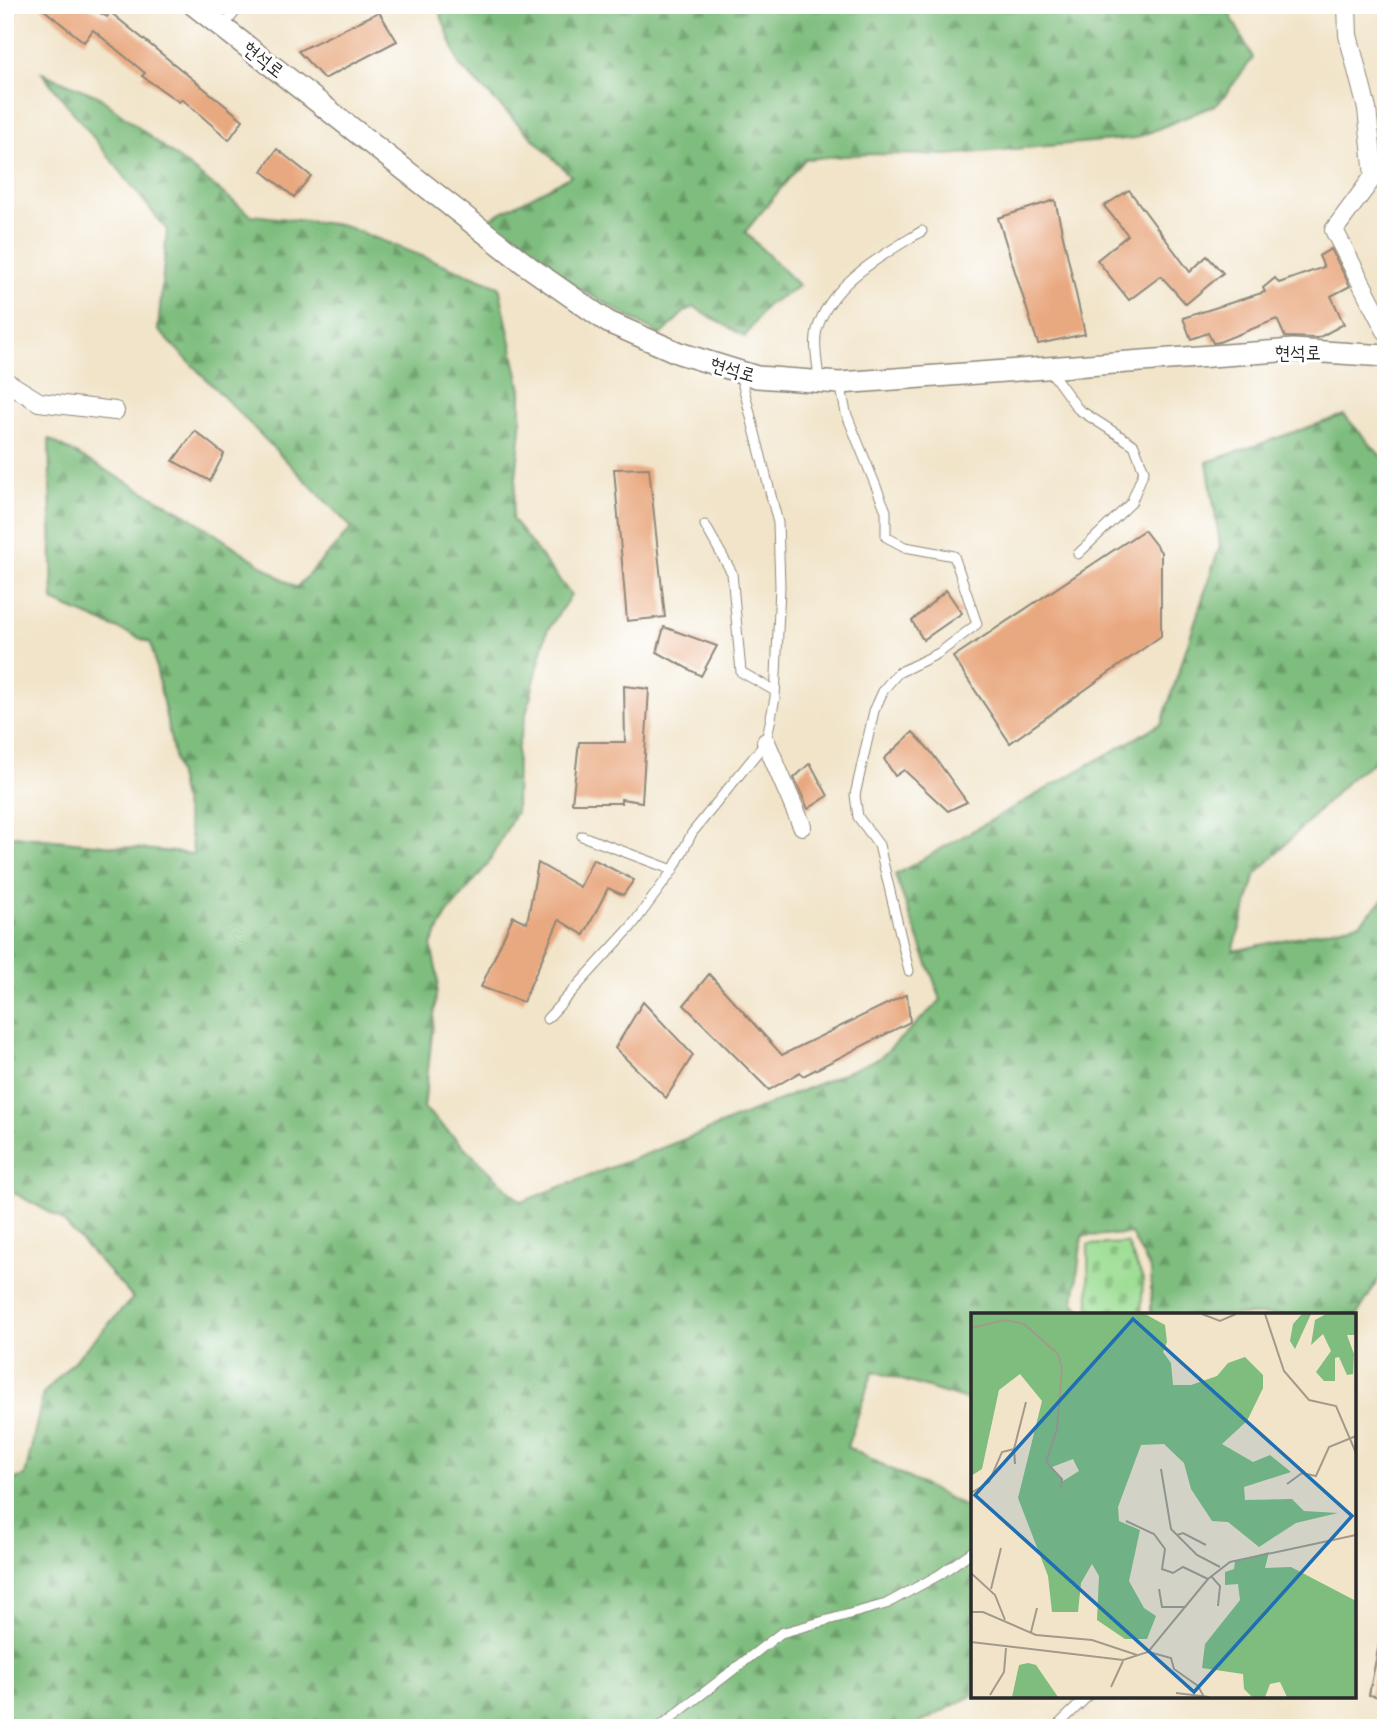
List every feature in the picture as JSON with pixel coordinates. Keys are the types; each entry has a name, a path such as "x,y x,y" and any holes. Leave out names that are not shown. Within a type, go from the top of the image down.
{"street":[{"name":"현석로","path":"194,5 529,267 608,322 679,353 740,372 757,377 830,382 1293,350 1386,356"},
{"path":"1347,5 1349,35 1367,109 1374,176 1334,230 1386,331"},
{"path":"5,381 39,402 115,411"},
{"path":"766,742 802,826"}],"lane":[{"path":"223,27 241,5"},
{"path":"909,971 879,845 858,817 855,795 874,712 884,689 898,673 939,653 977,624 954,556 905,547 886,537 886,511 846,413 830,382 816,333 827,304 871,263 922,231"},
{"path":"1048,368 1077,410 1134,445 1144,471 1131,503 1077,554"},
{"path":"547,1018 632,927 673,870 692,832 766,742 775,691 780,586 778,523 740,372"},
{"path":"705,525 732,573 741,672 775,691"},
{"path":"582,836 673,870"},
{"path":"658,1728 781,1633 886,1604 939,1575 971,1552"},
{"path":"1055,1728 1086,1698"},
{"path":"1278,1728 1297,1728"}],"green space":[{"path":"437,5 1225,5 1253,58 1218,104 1136,138 948,155 869,154 805,159 745,232 799,286 766,306 745,337 694,307 660,335 575,286 485,221 571,176 460,66"},
{"path":"42,73 98,96 251,215 342,225 499,286 521,390 521,428 512,519 571,595 547,631 517,750 516,812 488,864 447,914 431,945 438,978 424,1108 521,1202 701,1133 880,1058 941,1000 895,875 1162,723 1220,545 1207,462 1344,415 1386,462 1386,755 1355,774 1256,874 1233,951 1360,923 1386,897 1386,1267 1356,1317 1356,1313 1151,1313 1151,1271 1131,1234 1082,1236 1074,1303 1084,1313 971,1313 971,1401 873,1371 847,1447 966,1507 971,1481 971,1696 911,1728 5,1728 5,1482 25,1476 43,1394 133,1298 60,1218 5,1188 5,835 194,854 151,643 53,601 49,439 187,515 296,588 352,528 158,330 167,230"},
{"path":"1127,1243 1143,1280 1141,1313 1096,1313 1089,1306 1088,1245"}],"building":[{"path":"38,5 86,5 107,17 110,12 243,120 229,140 182,99 179,102 142,76 145,73 93,30 84,42"},
{"path":"379,12 397,41 324,79 298,51"},
{"path":"277,149 311,176 294,197 262,171"},
{"path":"1129,190 1190,272 1207,256 1223,273 1186,304 1161,276 1129,300 1097,260 1128,235 1104,206"},
{"path":"1055,200 1085,334 1038,344 998,218"},
{"path":"1331,249 1350,286 1331,296 1344,324 1318,338 1285,337 1277,319 1219,342 1213,343 1208,333 1191,339 1183,318 1265,292 1263,288 1275,278 1279,283 1324,267 1319,256"},
{"path":"195,431 224,454 210,481 173,461"},
{"path":"649,468 665,617 627,621 614,469"},
{"path":"1144,530 1161,552 1161,636 1010,743 953,657"},
{"path":"946,590 962,613 923,640 912,621"},
{"path":"664,627 717,646 701,676 657,652"},
{"path":"624,686 649,689 642,802 621,799 621,803 572,803 579,742 625,742"},
{"path":"913,732 967,802 948,811 904,770 895,776 884,759"},
{"path":"810,763 828,796 808,809 794,778"},
{"path":"593,859 634,880 623,895 608,888 584,935 559,920 523,1002 481,987 513,916 527,923 538,863 580,887"},
{"path":"709,974 782,1055 907,994 910,1022 803,1076 800,1072 769,1090 684,1005"},
{"path":"643,1002 693,1055 666,1098 615,1048"},
{"path":"1380,1639 1386,1640 1386,1698 1369,1695"}]}
